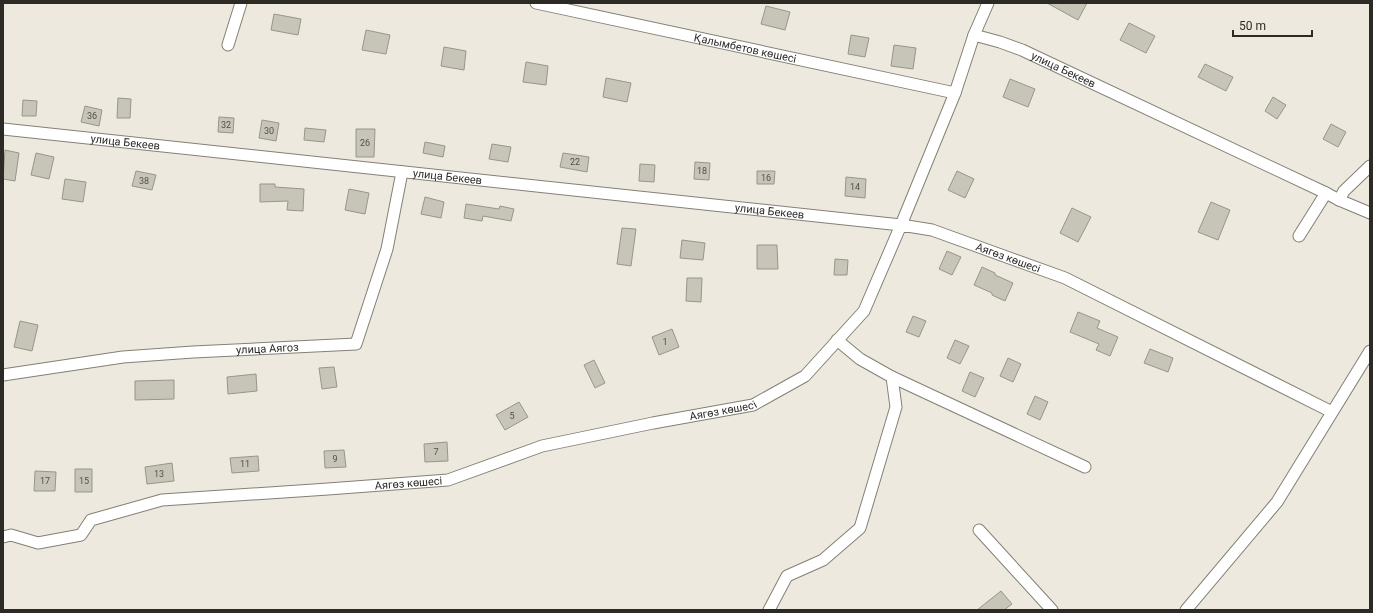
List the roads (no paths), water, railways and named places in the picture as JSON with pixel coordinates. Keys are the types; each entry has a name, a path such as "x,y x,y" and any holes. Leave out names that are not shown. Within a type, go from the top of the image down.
{"street":[{"path":"228,45 241,3"},
{"name":"Қалымбетов көшесі","path":"536,3 955,93"},
{"path":"901,225 955,93 974,35 988,3"},
{"name":"улица Бекеев","path":"974,35 1022,50 1339,200 1370,213"},
{"name":"улица Бекеев","path":"3,129 901,225"},
{"path":"1339,200 1344,191 1370,166"},
{"name":"улица Аягоз","path":"3,375 123,357 356,344 386,250 402,172"},
{"path":"1299,236 1326,193"},
{"name":"Аягөз көшесі","path":"3,537 11,535 38,543 81,535 92,520 162,500 328,490 448,480 542,446 753,405 805,376 864,311 901,225 932,230 1065,278 1332,412"},
{"path":"838,340 860,359 892,377 1085,467"},
{"path":"1186,610 1277,502 1370,351"},
{"path":"769,610 787,576 823,560 860,528 896,407 892,377"},
{"path":"979,530 1052,610"}]}
